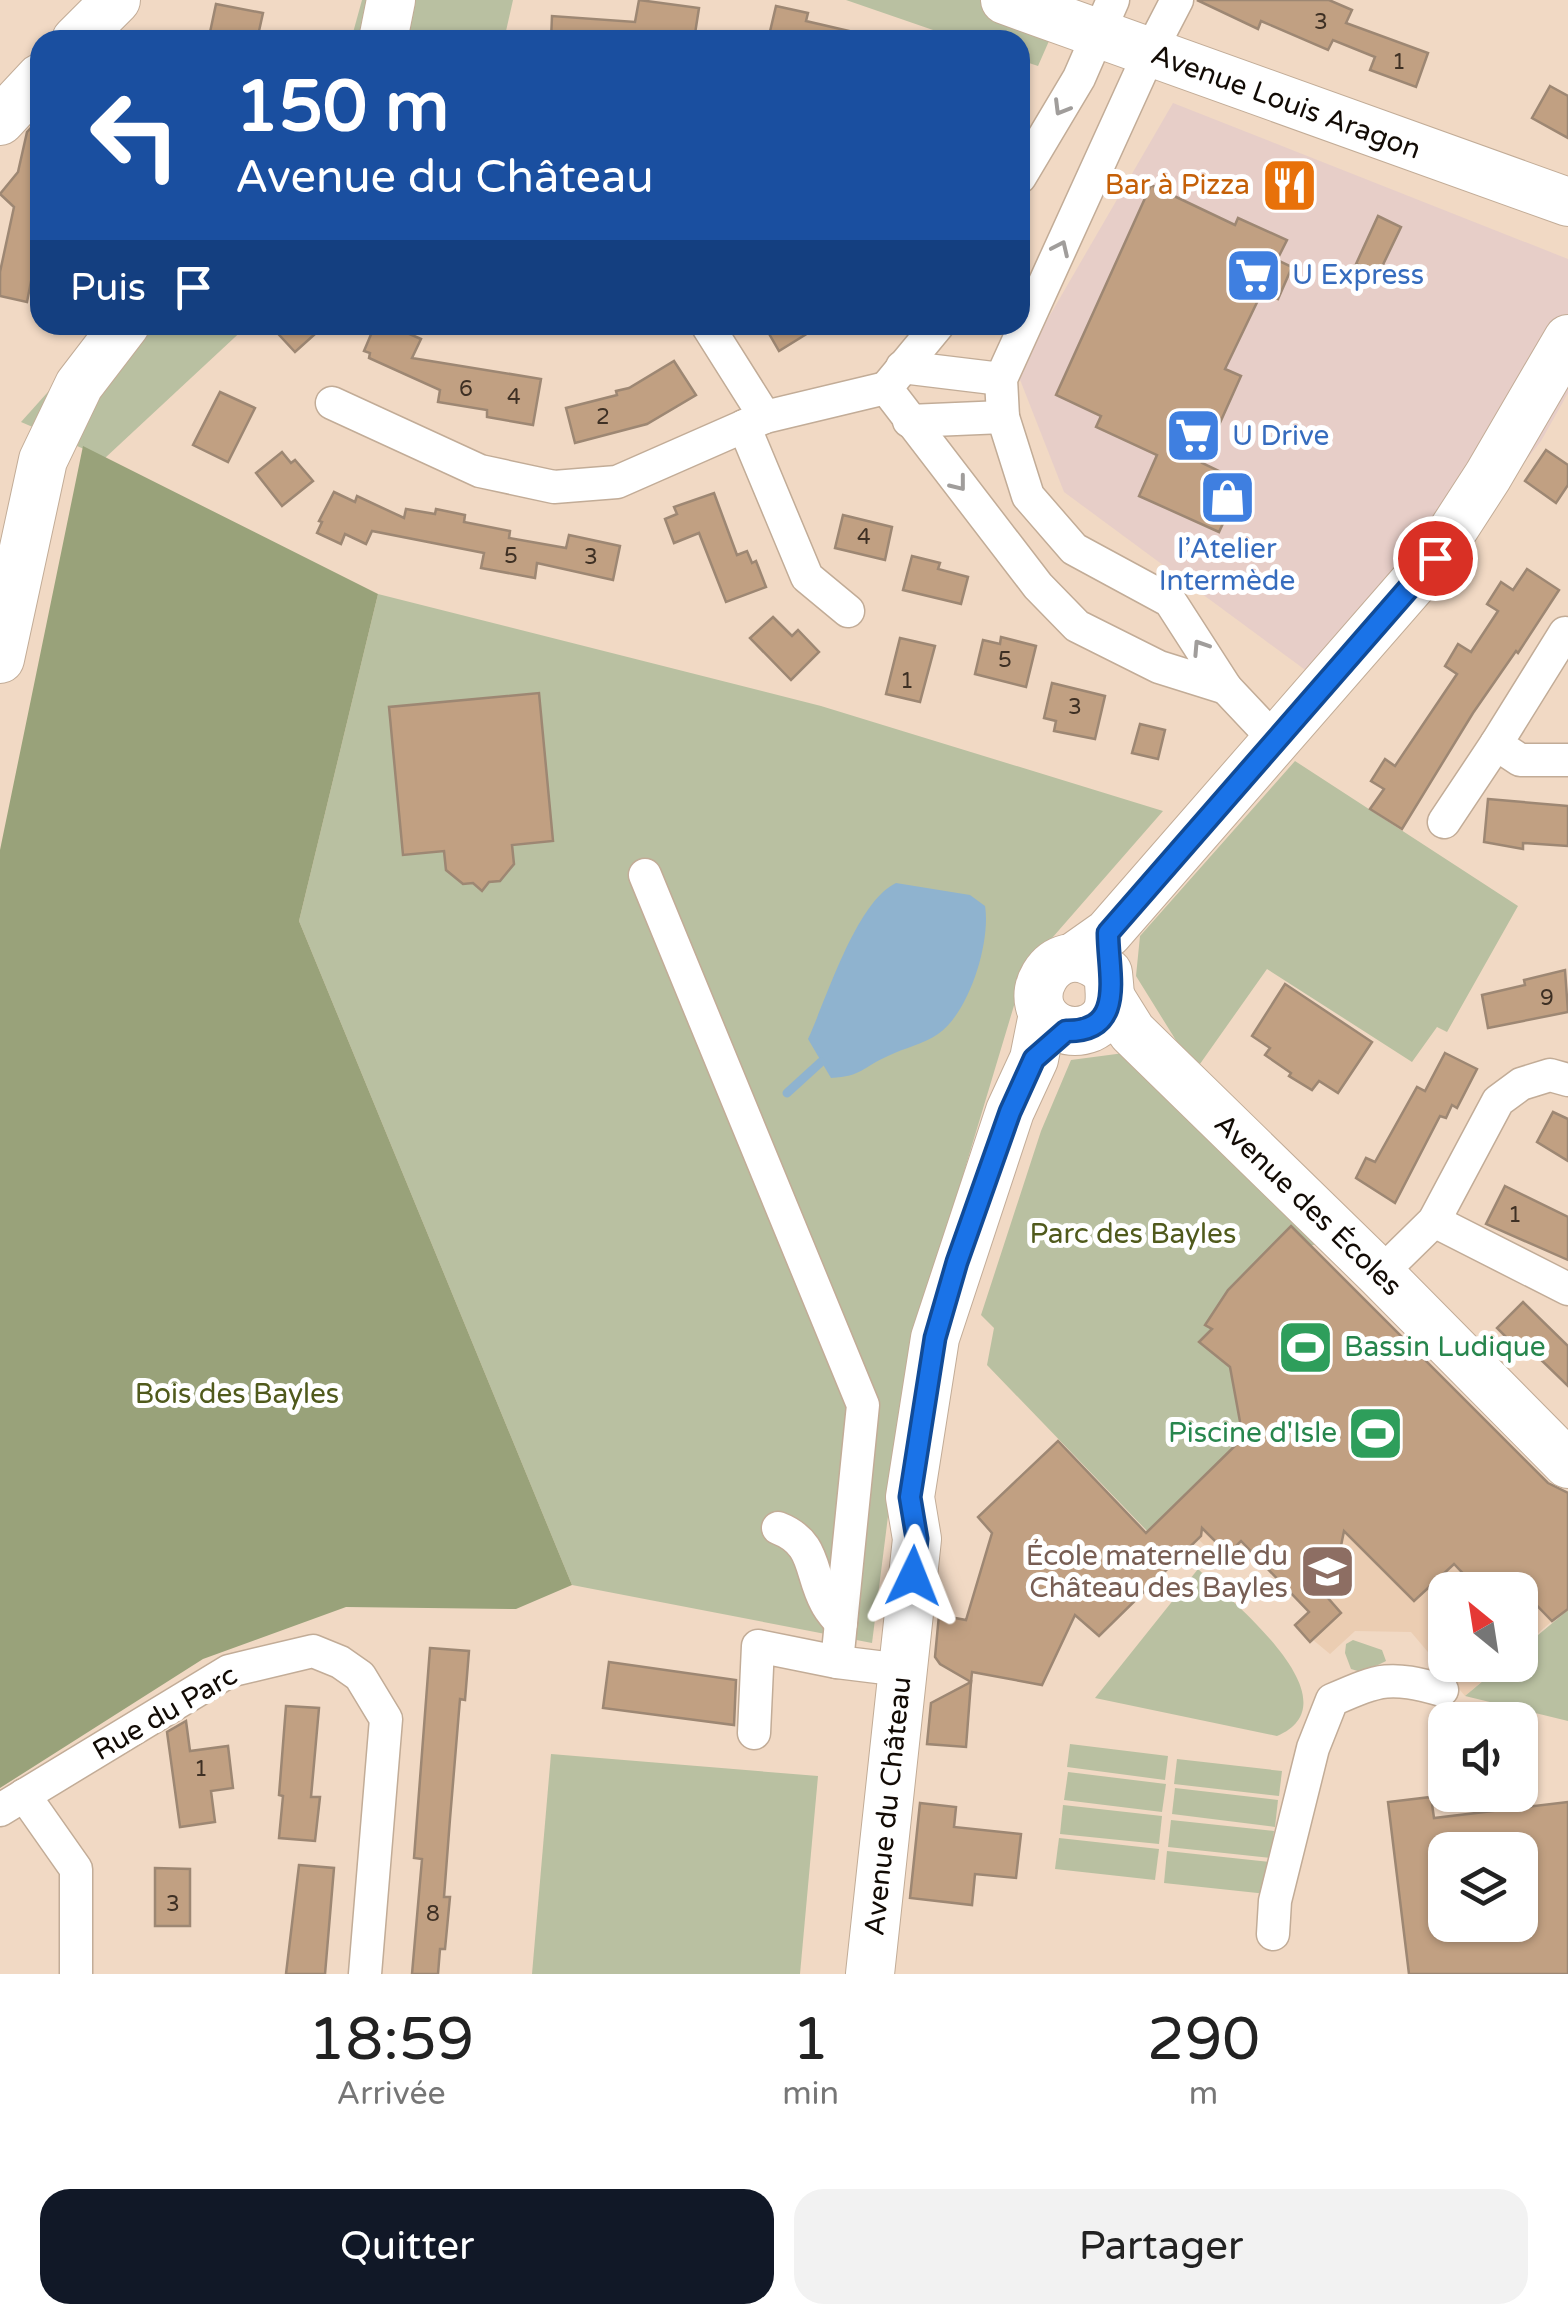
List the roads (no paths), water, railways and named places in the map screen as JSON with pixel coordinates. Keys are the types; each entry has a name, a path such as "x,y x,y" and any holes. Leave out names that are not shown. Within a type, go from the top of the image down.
{"main road":[{"path":"386,30 391,0"},
{"name":"Avenue Louis Aragon","path":"1006,0 1106,18 1149,54 1568,202"},
{"path":"0,121 30,89"},
{"path":"0,659 43,460 79,386 117,335"},
{"name":"Avenue du Château","path":"870,1974 917,1539 910,1497 935,1338 957,1262 1010,1112 1274,740 1435,558 1560,370"},
{"name":"Avenue des Écoles","path":"1086,1003 1380,1274 1568,1464"}],"street":[{"path":"1030,314 1177,0"},
{"path":"1030,161 1079,78 1106,18"},
{"path":"711,335 754,421 807,577 848,611"},
{"path":"894,377 930,335"},
{"path":"1020,335 1000,379 1002,417 1028,496 1074,549 1170,601 1226,688 1274,740"},
{"path":"332,403 480,471 554,487 618,482 754,421 894,377 1000,379"},
{"path":"894,377 909,421 1038,586 1077,626 1159,667 1226,688"},
{"path":"909,421 1002,417"},
{"path":"1444,822 1565,633"},
{"path":"1496,744 1520,760 1568,760"},
{"path":"645,875 863,1405 837,1662"},
{"path":"1380,1274 1434,1221 1498,1101 1521,1084 1550,1075 1568,1080"},
{"path":"1434,1221 1568,1289"},
{"path":"778,1528 795,1535 809,1555 826,1603 841,1623"},
{"path":"754,1733 758,1646 902,1670"},
{"name":"Rue du Parc","path":"12,1803 229,1670 313,1651 340,1662 360,1676 386,1719 365,1974"},
{"path":"1273,1934 1275,1902 1312,1748 1332,1700 1374,1681 1399,1679 1442,1690"},
{"path":"12,1803 76,1869 76,1974"}],"water":[{"path":"896,883 970,895 985,906 985,938 975,976 959,1010 938,1034 856,1073 831,1078 808,1039 856,930 882,893"}],"waterway":[{"path":"787,1093 821,1062"}],"place":[{"name":"Bar à Pizza","path":"1289,185"},
{"name":"U Express","path":"1253,275"},
{"name":"U Drive","path":"1193,436"},
{"name":"l’Atelier Intermède","path":"1227,498"},
{"name":"Bassin Ludique","path":"1305,1347"},
{"name":"Piscine d'Isle","path":"1376,1433"},
{"name":"École maternelle du Château des Bayles","path":"1327,1572"}],"park label":[{"name":"Parc des Bayles","path":"1133,1234"},
{"name":"Bois des Bayles","path":"237,1394"}]}
